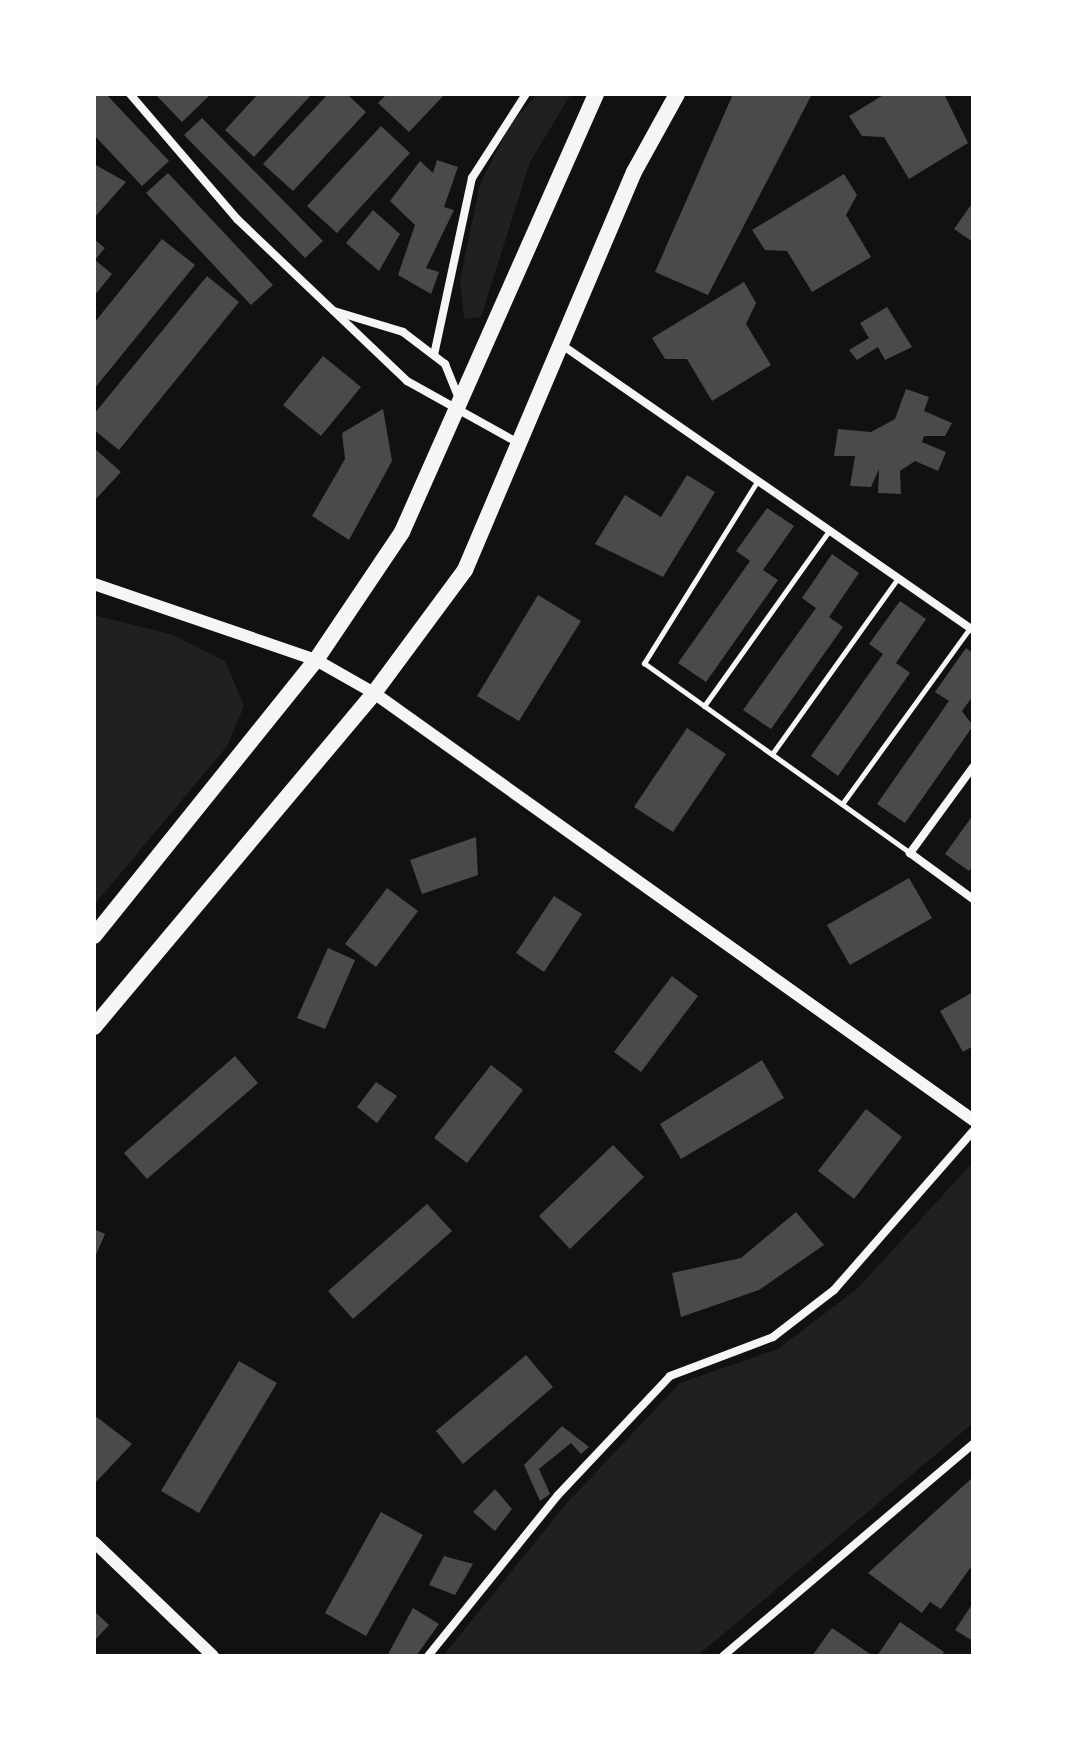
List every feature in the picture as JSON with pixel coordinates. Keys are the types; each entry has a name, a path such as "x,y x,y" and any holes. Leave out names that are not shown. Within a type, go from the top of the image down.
{"main road":[{"path":"94,936 316,660 402,532 462,407 596,94"},
{"path":"94,1027 374,693 465,570 521,445 634,172 677,94"}],"street":[{"path":"130,94 237,219 407,381 462,407 521,445"},
{"path":"434,355 472,178 526,94"},
{"path":"330,310 403,332 434,355 462,407"},
{"path":"562,345 971,629"},
{"path":"94,584 316,660 374,693 973,1120"},
{"path":"973,767 910,853 973,899"},
{"path":"428,1656 558,1495 670,1376 773,1337 834,1290 973,1131"},
{"path":"723,1656 973,1444"},
{"path":"94,1542 213,1656"}],"lane":[{"path":"758,480 644,663 910,853"},
{"path":"704,706 830,530"},
{"path":"772,754 898,578"},
{"path":"842,804 971,629"}],"shaded area":[{"path":"537,94 571,94 530,162 481,317 464,319 460,280 480,184 510,125"},
{"path":"94,615 173,635 225,661 244,706 227,746 94,905"},
{"path":"973,1162 973,1423 697,1656 443,1656 566,1504 680,1383 778,1349 858,1288"}],"building":[{"path":"94,94 106,94 169,161 142,186 94,135"},
{"path":"155,94 211,94 182,122"},
{"path":"258,94 312,94 254,157 225,130"},
{"path":"328,94 347,94 366,112 293,191 263,164"},
{"path":"387,94 445,94 409,132 378,103"},
{"path":"733,94 812,94 708,295 655,272"},
{"path":"885,94 944,94 968,143 909,179 884,137 862,136 849,116"},
{"path":"202,118 323,241 305,258 184,135"},
{"path":"381,126 410,153 337,233 307,206"},
{"path":"437,160 458,167 444,207 454,210 426,268 439,272 431,294 398,275 415,225 390,201 420,161 433,173"},
{"path":"94,164 126,182 94,218"},
{"path":"168,173 273,285 251,305 146,193"},
{"path":"844,174 857,195 846,215 871,257 812,292 787,251 765,250 752,230"},
{"path":"973,202 973,242 954,229"},
{"path":"373,210 400,234 379,271 346,243"},
{"path":"94,239 105,248 95,260 112,274 94,296"},
{"path":"162,239 195,265 94,389 94,323"},
{"path":"207,276 239,302 119,450 94,430 94,414"},
{"path":"744,282 756,303 746,324 771,365 712,401 687,359 665,359 652,338"},
{"path":"887,307 912,347 885,360 878,347 857,360 849,350 869,338 860,323"},
{"path":"323,356 361,387 321,436 283,405"},
{"path":"906,389 929,397 924,411 952,423 945,436 924,436 922,442 946,452 938,471 915,461 900,471 901,494 878,493 879,469 871,487 850,486 855,456 834,456 838,429 871,432 895,419"},
{"path":"383,409 392,461 349,540 312,516 345,459 342,433"},
{"path":"94,448 121,472 94,501"},
{"path":"687,475 715,492 663,577 595,544 625,495 661,517"},
{"path":"767,508 794,526 763,570 778,580 706,682 678,663 750,561 736,551"},
{"path":"832,554 859,573 829,617 843,627 771,729 743,710 816,608 802,598"},
{"path":"538,595 581,621 519,721 477,696"},
{"path":"900,601 926,619 896,663 910,673 838,776 811,756 883,654 869,644"},
{"path":"966,648 973,653 973,696 962,711 973,726 905,823 877,804 949,701 935,692"},
{"path":"687,728 726,754 673,832 634,807"},
{"path":"973,815 973,866 969,871 945,854"},
{"path":"476,837 478,875 422,894 410,860"},
{"path":"909,878 932,918 850,965 827,925"},
{"path":"387,888 418,911 376,967 345,944"},
{"path":"554,896 582,914 544,972 516,953"},
{"path":"328,948 355,960 325,1029 297,1018"},
{"path":"672,976 698,996 641,1072 614,1052"},
{"path":"973,992 973,1046 963,1052 940,1011"},
{"path":"235,1056 258,1083 147,1179 124,1153"},
{"path":"762,1060 784,1098 681,1159 660,1124"},
{"path":"491,1065 523,1090 467,1163 434,1138"},
{"path":"376,1082 397,1096 377,1123 357,1107"},
{"path":"866,1109 902,1137 854,1199 818,1171"},
{"path":"613,1145 644,1177 570,1249 539,1216"},
{"path":"427,1204 452,1231 353,1319 328,1291"},
{"path":"796,1212 824,1245 759,1290 681,1317 672,1273 741,1258"},
{"path":"94,1229 105,1234 94,1259"},
{"path":"526,1355 553,1387 463,1464 436,1431"},
{"path":"239,1361 277,1383 199,1513 161,1491"},
{"path":"94,1415 132,1444 94,1484"},
{"path":"562,1426 589,1447 581,1454 571,1443 539,1469 550,1494 540,1501 524,1465"},
{"path":"973,1477 973,1564 941,1609 930,1602 922,1613 868,1573"},
{"path":"495,1489 512,1509 495,1531 473,1512"},
{"path":"381,1512 423,1535 366,1636 325,1613"},
{"path":"444,1556 473,1564 455,1595 429,1585"},
{"path":"973,1603 973,1641 955,1630"},
{"path":"413,1608 439,1624 416,1656 387,1656"},
{"path":"94,1611 109,1625 94,1641"},
{"path":"900,1622 944,1652 941,1656 877,1656"},
{"path":"832,1628 873,1656 812,1656"}]}
